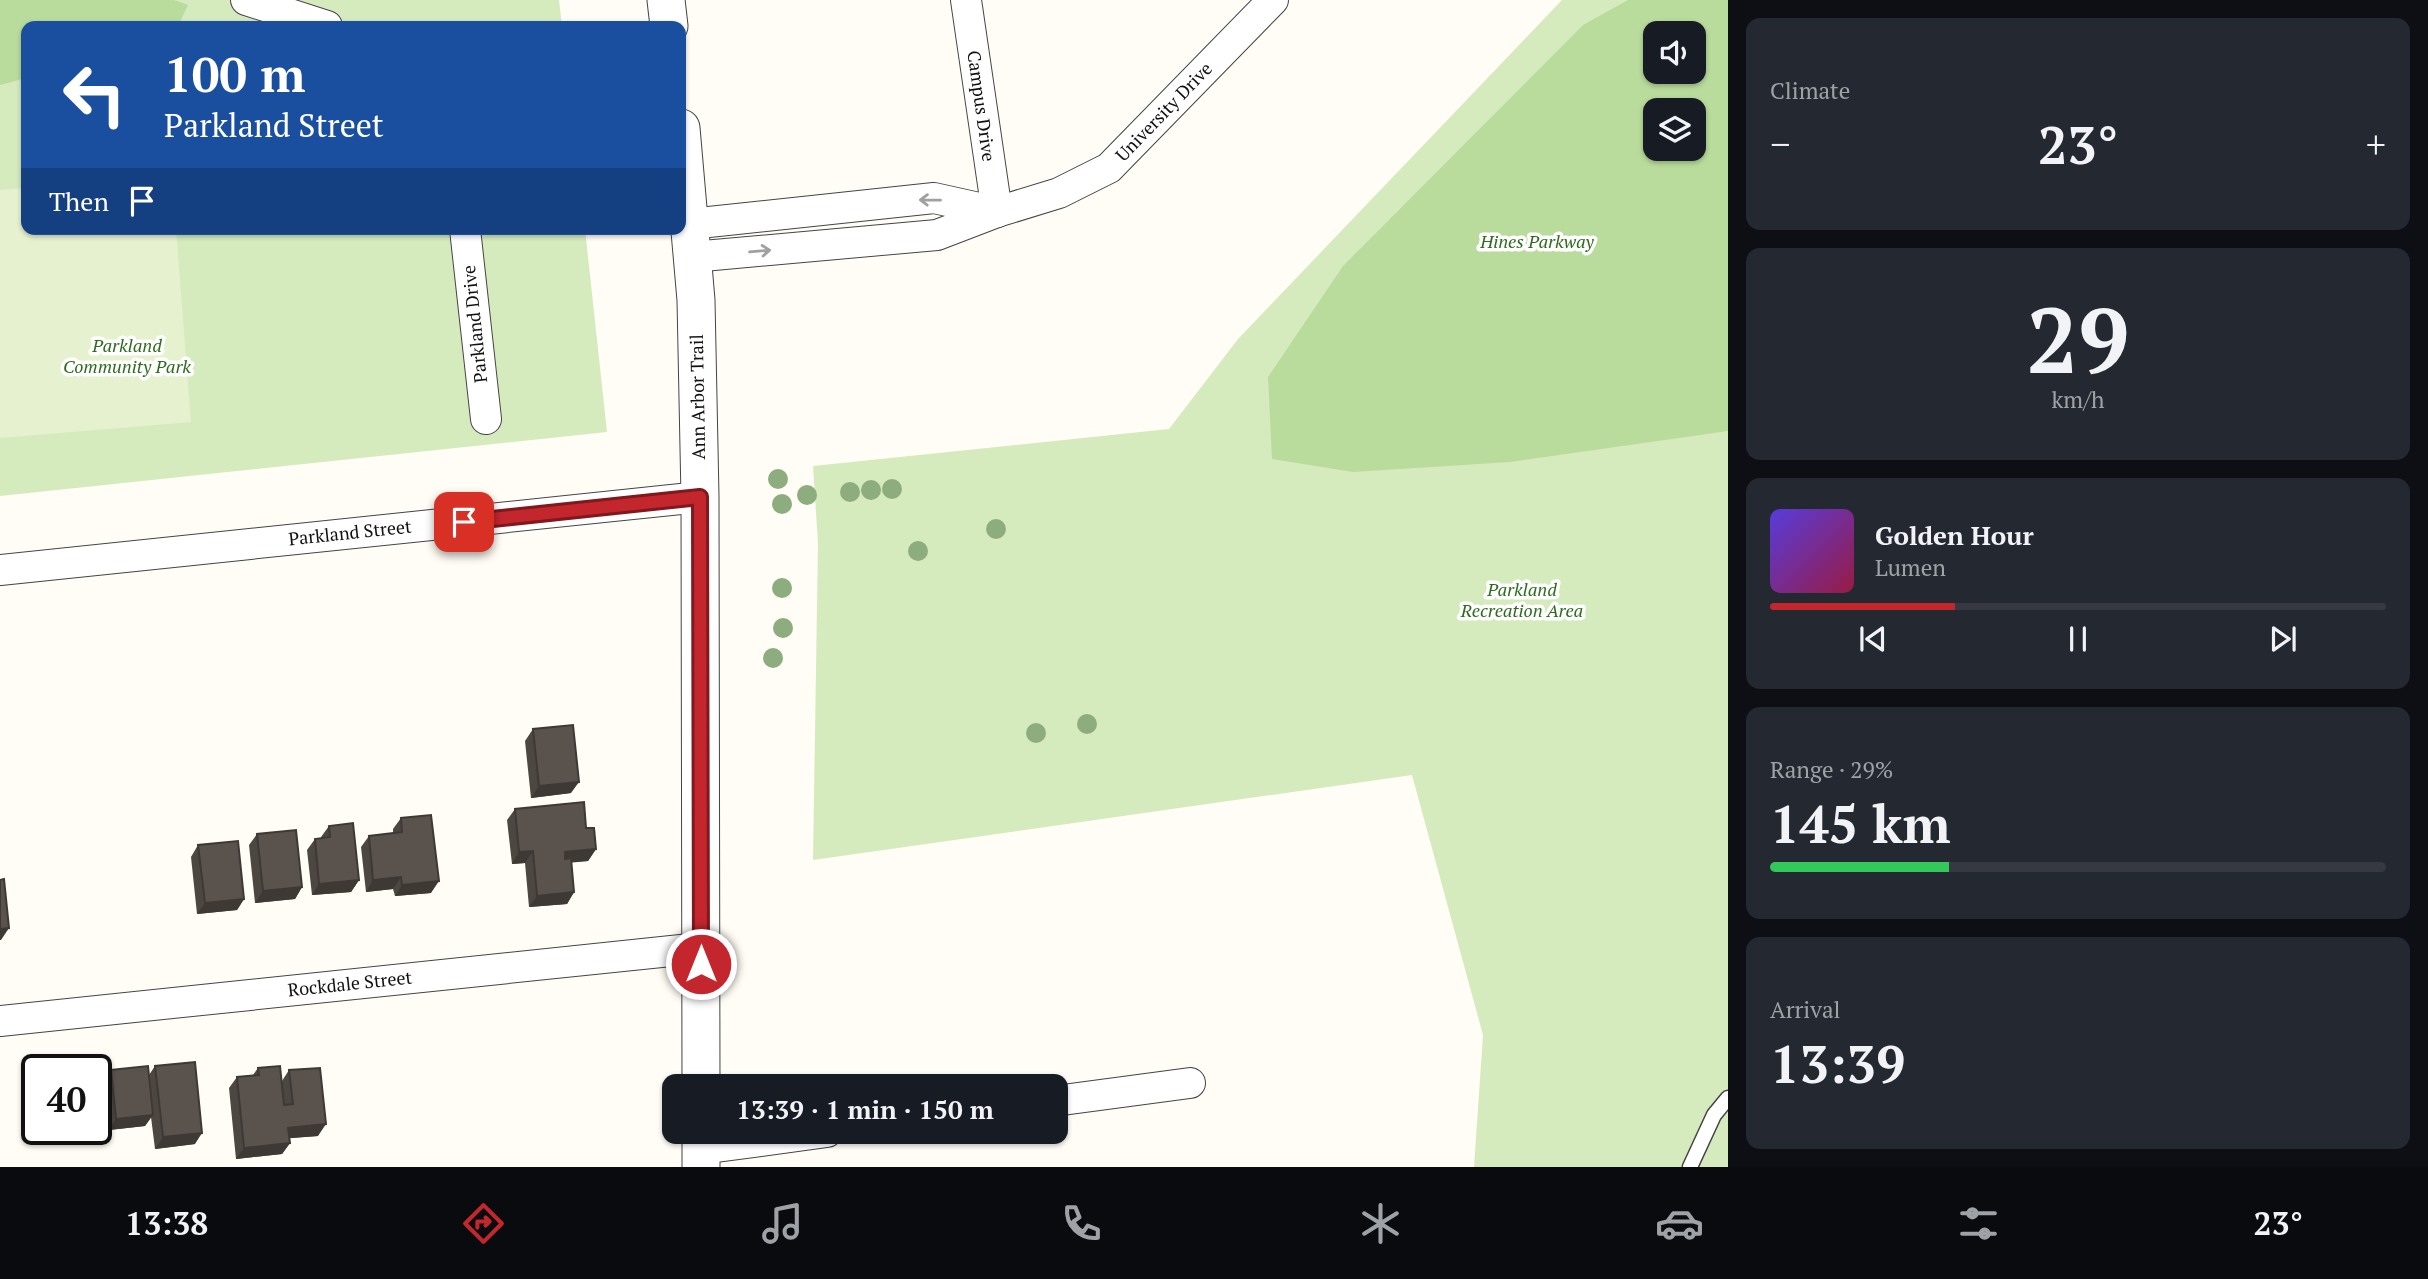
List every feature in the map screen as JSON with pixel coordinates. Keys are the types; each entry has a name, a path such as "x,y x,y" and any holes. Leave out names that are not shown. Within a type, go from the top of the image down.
{"street":[{"path":"246,0 311,21"},
{"path":"666,0 668,21"},
{"name":"Campus Drive","path":"966,0 997,212"},
{"name":"University Drive","path":"691,240 934,198 997,212 1059,193 1109,168 1273,0"},
{"name":"Ann Arbor Trail","path":"686,184 696,300 700,497 701,1074"},
{"name":"Parkland Drive","path":"466,235 486,418"},
{"name":"Parkland Street","path":"0,570 700,497"},
{"name":"Rockdale Street","path":"0,1021 700,948"},
{"path":"1068,1099 1190,1083"},
{"path":"701,1150 743,1144"}],"lane":[{"path":"1690,1167 1714,1115 1728,1098"}],"green space":[{"name":"Parkland Community Park","path":"0,0 559,0 561,21 21,21 21,235 586,235 607,432 0,496"},
{"path":"0,0 174,0 188,5 180,21 21,21 21,79 0,85"},
{"name":"Parkland Recreation Area","path":"1562,0 1728,0 1728,1167 1474,1167 1483,1035 1412,775 813,860 818,543 813,466 1169,429 1238,339"},
{"name":"Hines Parkway","path":"1628,0 1728,0 1728,431 1510,462 1353,472 1272,459 1268,377 1343,266 1583,25"},
{"path":"21,188 21,235 176,235 191,422 0,438 0,190"}],"building":[{"path":"573,725 579,782 539,786 533,729"},
{"path":"584,802 586,828 594,828 596,849 565,852 565,859 571,858 574,892 537,896 533,851 519,852 515,809"},
{"path":"431,815 439,881 402,885 401,877 373,880 369,836 402,832 401,818"},
{"path":"353,823 359,880 319,884 315,839 330,837 329,826"},
{"path":"296,830 302,887 263,891 257,834"},
{"path":"238,841 244,899 205,903 198,845"},
{"path":"4,879 9,928 0,929 0,880"},
{"path":"195,1062 202,1133 163,1137 155,1066"},
{"path":"148,1066 153,1115 116,1119 112,1070"},
{"path":"280,1066 284,1105 293,1104 289,1070 320,1068 326,1124 288,1128 290,1143 244,1148 237,1077 259,1075 258,1068"}],"route":[{"path":"464,522 700,497 701,964"}]}
